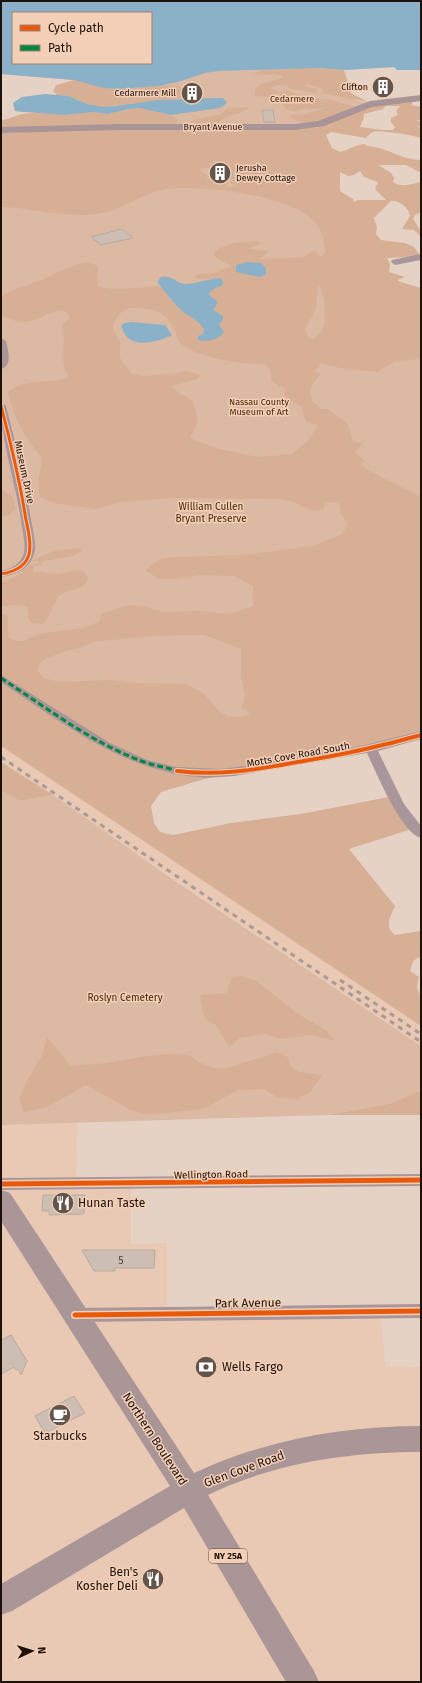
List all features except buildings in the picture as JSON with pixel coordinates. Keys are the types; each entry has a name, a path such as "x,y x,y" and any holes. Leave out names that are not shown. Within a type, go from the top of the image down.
{"main road":[{"name":"Bryant Avenue","path":"1,130 119,127 295,128 320,124 370,104 421,98"},
{"name":"Northern Boulevard","path":"1,1200 189,1490 303,1682"},
{"name":"Glen Cove Road","path":"1,1602 110,1535 189,1490 217,1477 255,1463 295,1452 355,1442 421,1439"}],"street":[{"path":"395,262 421,257"},
{"path":"1,341 5,356 1,366"},
{"name":"Museum Drive","path":"1,406 23,496 29,549 28,555 21,566 12,573 1,574"},
{"name":"Motts Cove Road South","path":"1,678 71,724 132,757 146,763 177,771 200,774 228,774 371,749 421,735"},
{"path":"371,749 396,799 408,818 421,834"},
{"name":"Wellington Road","path":"1,1184 421,1180"},
{"name":"Park Avenue","path":"75,1315 421,1311"}],"shaded area":[{"path":"1,746 421,1026 421,1046 1,762"},
{"path":"77,1122 76,1190 131,1189 131,1244 167,1243 167,1314 380,1312 386,1366 421,1367 421,1682 1,1682 1,1125"}],"green space":[{"name":"William Cullen Bryant Preserve","path":"12,64 138,73 387,65 421,70 397,70 394,67 341,70 352,99 370,104 314,125 340,171 340,191 355,206 386,269 402,284 421,288 421,735 1,746 1,130 61,114 15,111 13,103 22,97 56,95 73,80 1,74"},
{"name":"William Cullen Bryant Preserve","path":"312,68 344,70 351,93 368,102 321,93 323,89 308,84 303,86 317,89 317,93 288,88 287,85 278,85 271,88 279,92 285,90 308,98 330,100 357,107 414,101 411,105 421,107 421,120 416,120 421,122 421,126 417,126 421,128 421,138 404,134 383,132 373,132 366,138 331,132 326,135 332,148 340,152 365,144 367,146 407,158 421,160 421,173 406,165 378,165 391,173 394,178 393,182 396,184 407,185 421,182 421,212 415,215 413,219 421,231 421,237 414,230 402,229 410,216 406,207 401,203 391,201 374,218 377,227 376,234 381,240 405,243 414,247 420,255 413,257 387,258 390,264 389,272 405,277 399,279 398,281 421,288 421,359 396,361 377,372 340,368 320,363 319,367 314,371 322,374 318,376 310,389 312,401 321,409 327,409 340,417 350,430 353,441 364,443 356,451 358,456 365,461 361,464 366,469 421,497 421,735 228,772 161,792 151,806 154,823 160,832 173,835 231,823 301,814 394,796 415,828 349,849 395,906 389,922 392,932 395,935 421,931 421,956 413,961 410,971 419,977 417,987 421,999 421,1026 1,746 1,614 7,615 9,638 16,641 23,641 38,634 81,628 99,622 101,614 128,605 146,607 163,612 200,611 229,614 253,606 253,586 234,576 200,575 175,579 159,579 145,570 160,559 175,557 244,555 313,546 342,534 348,524 341,514 338,503 325,502 324,508 316,511 308,509 292,501 278,499 170,498 121,502 96,509 53,503 40,497 38,484 42,458 20,427 8,392 22,384 54,381 69,377 63,358 64,338 62,325 69,319 69,315 65,312 56,311 30,321 21,322 13,320 1,314 1,297 9,292 42,280 71,267 83,263 90,263 98,266 97,285 102,287 118,289 161,286 170,299 174,301 186,314 196,319 204,329 203,334 221,328 219,325 223,319 213,310 218,302 208,294 215,288 222,286 221,278 199,279 194,277 198,274 214,273 231,266 216,258 214,253 218,249 229,244 258,242 261,243 248,249 269,251 260,259 303,257 315,251 321,257 325,253 325,249 321,231 313,220 301,211 264,198 218,190 177,188 162,190 146,195 114,210 85,215 61,214 1,207 1,121 22,114 31,113 48,112 64,115 93,112 102,114 140,108 167,114 178,119 176,124 170,126 194,125 191,123 192,120 221,114 228,108 248,107 249,109 223,119 215,126 314,126 316,128 329,121 340,120 302,123 290,117 291,115 305,114 329,107 307,110 309,107 294,111 284,107 281,103 283,100 279,93 267,97 255,96 255,91 260,84 283,77 281,75 252,74 262,70","holes":["386,106 400,106 396,111 398,115 391,118 391,122 395,127 393,130 360,127 364,114 383,109","225,165 231,167 233,173 243,177 229,183 238,186 224,188 228,182 206,179 207,175 199,169","360,171 364,177 378,182 375,189 386,200 358,200 354,202 353,199 340,191 340,172 348,176 354,175","318,285 324,299 325,318 322,330 313,339 308,337 305,329 316,309","130,308 137,308 150,309 161,313 174,328 180,342 195,352 234,362 246,364 265,364 270,371 274,383 286,389 284,392 286,397 301,407 306,422 318,425 309,440 292,454 257,457 219,449 190,438 198,422 193,401 176,391 171,386 198,379 200,375 186,371 177,373 175,376 165,374 142,376 132,374 120,358 120,342 113,329 116,318 123,311","204,635 241,649 241,675 245,696 241,707 251,714 239,717 228,716 219,711 203,693 185,684 133,683 110,680 60,682 43,678 37,670 39,664 47,658 80,648 93,642 152,636"]},
{"path":"74,80 113,89 171,85 186,89 181,93 185,96 181,98 103,107 87,104 68,96 57,95 53,91 56,85"},
{"path":"1,489 13,497 15,508 9,515 1,516"},
{"path":"79,548 82,549 82,551 72,556 43,561 40,565 34,566 33,572 60,574 82,571 88,578 86,583 82,586 60,595 43,624 32,623 29,620 27,607 22,605 1,606 1,583 22,573 22,570 30,565 38,563 38,561 31,561 54,551"},
{"path":"1,762 53,795 20,801 1,791"},
{"name":"Roslyn Cemetery","path":"1,791 20,801 53,795 168,876 421,1046 421,1090 389,1104 327,1115 1,1125"},
{"path":"240,976 255,980 298,1014 326,1030 334,1040 311,1035 281,1039 266,1034 240,1038 229,1047 216,1025 207,1020 203,1013 200,995 226,993 232,977"},
{"path":"47,1037 71,1066 107,1063 147,1056 171,1054 189,1055 201,1063 214,1068 228,1068 277,1052 287,1056 290,1066 299,1072 322,1075 310,1092 298,1099 277,1097 264,1089 238,1090 203,1109 146,1114 131,1110 86,1085 49,1106 23,1113 20,1097 27,1081 42,1056"},
{"path":"421,1090 421,1115 327,1115 389,1104"}],"water":[{"path":"1,1 421,1 421,70 397,70 394,67 346,70 319,68 218,71 205,73 178,82 158,86 119,89 104,88 74,80 1,74"},
{"path":"45,94 68,96 87,104 103,107 158,100 219,98 223,98 227,103 220,108 171,115 140,108 107,114 93,112 64,115 15,111 13,103 22,97"},
{"path":"247,262 261,263 266,268 266,275 259,277 236,272 236,265"},
{"path":"161,277 169,277 185,284 221,278 223,283 222,286 215,288 208,294 218,302 213,310 223,316 223,319 219,325 224,332 222,335 212,340 198,340 198,336 203,334 204,329 195,319 180,309 169,297 158,283"},
{"path":"131,322 165,325 172,335 155,341 143,343 137,342 127,337 121,326 124,323"}],"railway":[{"path":"1,757 421,1042"},
{"path":"340,980 421,1034"}],"marked path":[{"path":"1,678 88,735 144,762 177,771"}],"cycle path":[{"path":"1,406 19,481 30,547 27,559 22,566 14,571 1,574"},
{"path":"177,771 206,774 249,770 325,758 389,744 421,735"},
{"path":"1,1184 421,1180"},
{"path":"75,1315 421,1311"}],"place":[{"name":"Clifton","path":"383,87"},
{"name":"Cedarmere Mill","path":"192,93"},
{"name":"Jerusha Dewey Cottage","path":"220,173"},
{"name":"Hunan Taste","path":"63,1203"},
{"name":"Wells Fargo","path":"206,1367"},
{"name":"Starbucks","path":"60,1415"},
{"name":"Ben's Kosher Deli","path":"153,1579"}],"park label":[{"name":"Cedarmere","path":"292,99"},
{"name":"Nassau County Museum of Art","path":"259,408"}]}
